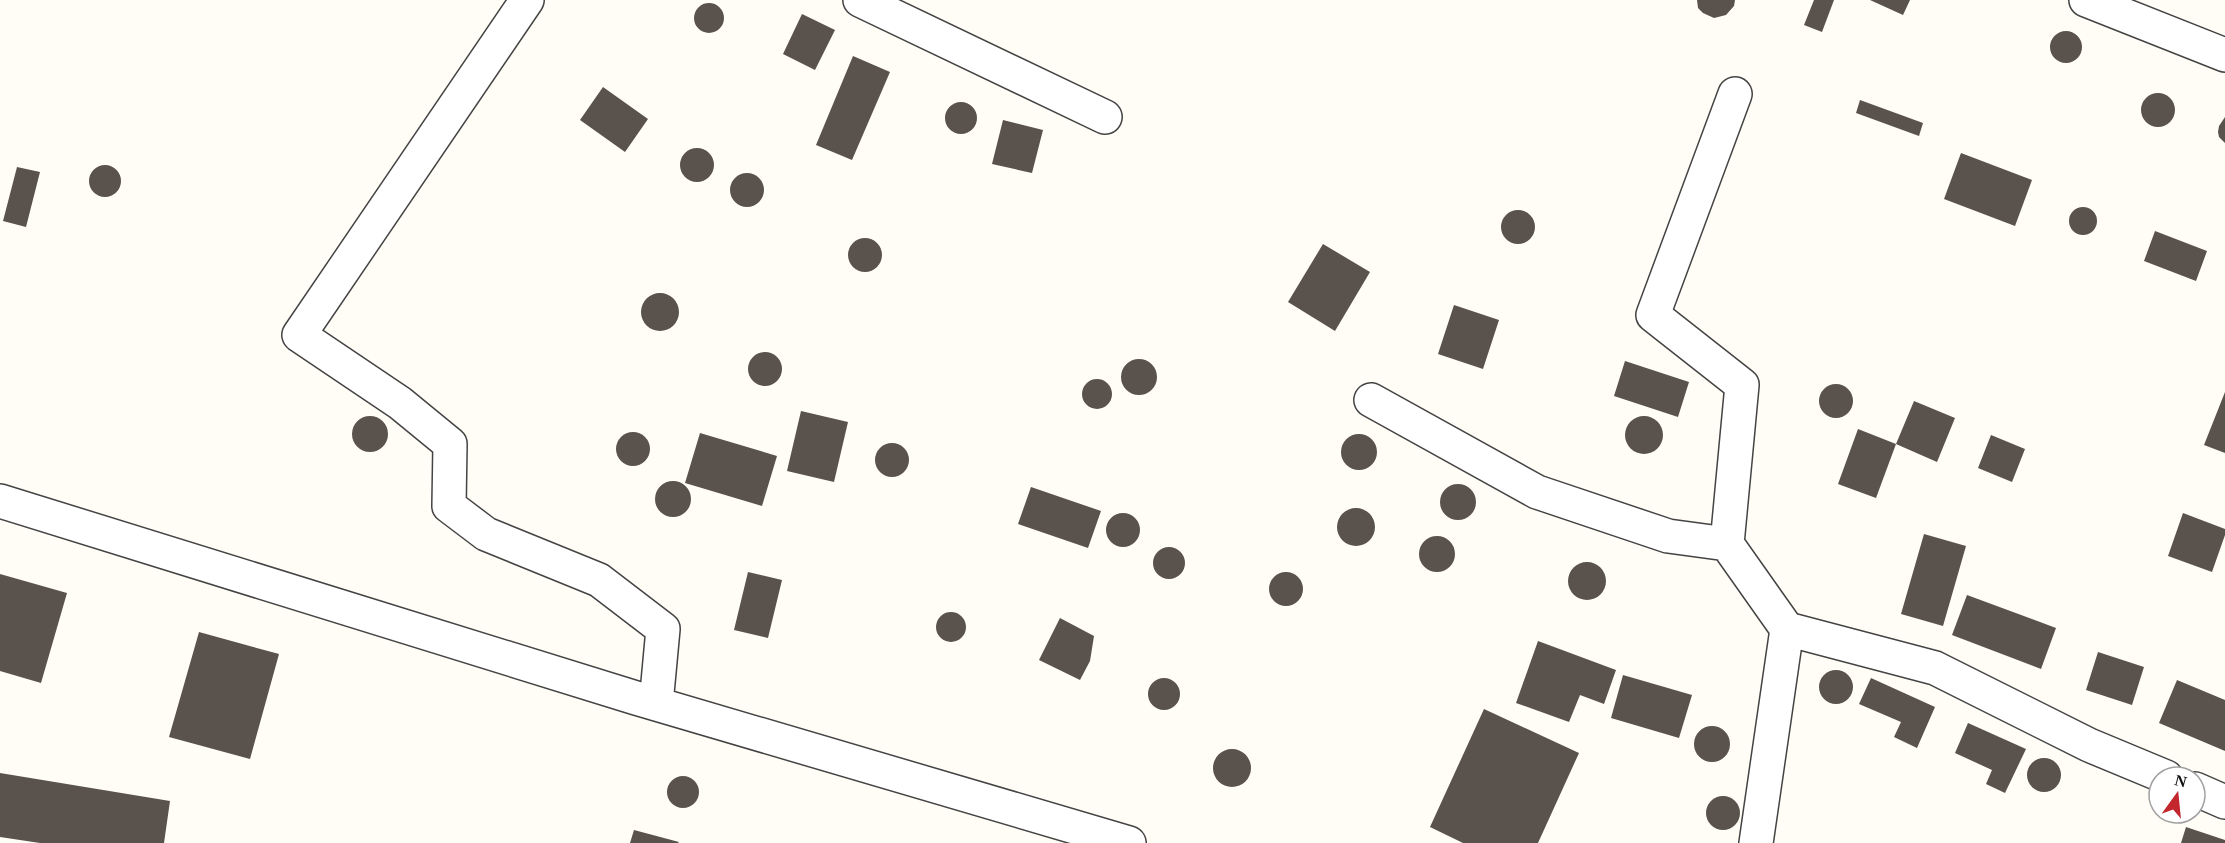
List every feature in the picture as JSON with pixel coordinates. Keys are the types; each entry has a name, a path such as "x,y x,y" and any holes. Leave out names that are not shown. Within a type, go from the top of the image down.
{"street":[{"path":"527,0 299,335 400,403 450,444 449,506 486,534 598,580 663,629 656,704"},
{"path":"860,0 1105,117"},
{"path":"2086,0 2225,55"},
{"path":"1735,94 1653,315 1742,385 1727,544 1787,629 1935,668 2089,745 2147,769"},
{"path":"1371,400 1538,492 1668,536 1727,544"},
{"path":"0,501 656,704 1129,843"},
{"path":"1756,843 1787,629"},
{"path":"2207,794 2225,802"}],"building":[{"path":"1697,0 1735,0 1734,6 1726,15 1714,18 1698,8"},
{"path":"1814,0 1834,0 1822,32 1804,25"},
{"path":"1870,0 1910,0 1903,15"},
{"path":"709,3 720,7 724,18 720,29 709,33 698,29 694,18 698,7"},
{"path":"802,14 835,30 815,70 783,54"},
{"path":"2066,31 2077,36 2082,47 2077,58 2066,63 2055,58 2050,47 2055,36"},
{"path":"853,56 890,72 852,160 816,145"},
{"path":"603,87 648,119 625,152 580,120"},
{"path":"2158,93 2170,98 2175,110 2170,122 2158,127 2146,122 2141,110 2146,98"},
{"path":"1860,100 1923,123 1919,136 1856,113"},
{"path":"961,102 972,107 977,118 972,129 961,134 950,129 945,118 950,107"},
{"path":"2225,117 2225,143 2219,137 2218,132"},
{"path":"1003,120 1043,130 1032,173 992,164"},
{"path":"697,148 709,153 714,165 709,177 697,182 685,177 680,165 685,153"},
{"path":"1961,153 2032,180 2015,226 1944,199"},
{"path":"105,165 116,170 121,181 116,192 105,197 94,192 89,181 94,170"},
{"path":"17,167 40,172 26,227 3,221"},
{"path":"747,173 759,178 764,190 759,202 747,207 735,202 730,190 735,178"},
{"path":"2083,207 2093,211 2097,221 2093,231 2083,235 2073,231 2069,221 2073,211"},
{"path":"1518,210 1530,215 1535,227 1530,239 1518,244 1506,239 1501,227 1506,215"},
{"path":"2155,231 2207,251 2196,281 2144,261"},
{"path":"865,238 877,243 882,255 877,267 865,272 853,267 848,255 853,243"},
{"path":"1323,244 1370,272 1335,331 1288,302"},
{"path":"660,293 673,299 679,312 673,325 660,331 647,325 641,312 647,299"},
{"path":"1454,305 1499,320 1483,369 1438,354"},
{"path":"765,352 777,357 782,369 777,381 765,386 753,381 748,369 753,357"},
{"path":"1139,359 1152,364 1157,377 1152,390 1139,395 1126,390 1121,377 1126,364"},
{"path":"1625,361 1689,382 1678,417 1614,396"},
{"path":"1097,379 1108,383 1112,394 1108,405 1097,409 1086,405 1082,394 1086,383"},
{"path":"1836,384 1848,389 1853,401 1848,413 1836,418 1824,413 1819,401 1824,389"},
{"path":"2225,392 2225,453 2204,445"},
{"path":"1914,401 1955,418 1937,462 1896,444"},
{"path":"801,411 848,422 834,482 787,471"},
{"path":"370,416 383,421 388,434 383,447 370,452 357,447 352,434 357,421"},
{"path":"1644,416 1657,422 1663,435 1657,448 1644,454 1631,448 1625,435 1631,422"},
{"path":"1858,429 1896,444 1876,498 1838,484"},
{"path":"633,432 645,437 650,449 645,461 633,466 621,461 616,449 621,437"},
{"path":"700,433 777,456 762,506 685,483"},
{"path":"1359,434 1372,439 1377,452 1372,465 1359,470 1346,465 1341,452 1346,439"},
{"path":"1991,435 2025,449 2012,482 1978,468"},
{"path":"892,443 904,448 909,460 904,472 892,477 880,472 875,460 880,448"},
{"path":"673,481 686,486 691,499 686,512 673,517 660,512 655,499 660,486"},
{"path":"1458,484 1470,490 1476,502 1470,514 1458,520 1446,514 1440,502 1446,490"},
{"path":"1031,487 1101,511 1088,548 1018,524"},
{"path":"1356,508 1370,513 1375,527 1370,541 1356,546 1342,541 1337,527 1342,513"},
{"path":"1123,513 1135,518 1140,530 1135,542 1123,547 1111,542 1106,530 1111,518"},
{"path":"2183,513 2225,529 2212,572 2168,556"},
{"path":"1924,534 1966,546 1943,626 1901,614"},
{"path":"1437,536 1450,541 1455,554 1450,567 1437,572 1424,567 1419,554 1424,541"},
{"path":"1169,547 1180,552 1185,563 1180,574 1169,579 1158,574 1153,563 1158,552"},
{"path":"1587,562 1601,567 1606,581 1601,595 1587,600 1573,595 1568,581 1573,567"},
{"path":"748,572 782,580 768,638 734,630"},
{"path":"1286,572 1298,577 1303,589 1298,601 1286,606 1274,601 1269,589 1274,577"},
{"path":"0,574 67,593 41,683 0,671"},
{"path":"1967,595 2056,628 2041,669 1952,635"},
{"path":"951,612 962,616 966,627 962,638 951,642 940,638 936,627 940,616"},
{"path":"1060,618 1094,636 1090,661 1080,680 1039,660"},
{"path":"199,632 279,654 250,759 169,737"},
{"path":"1538,641 1616,670 1604,704 1580,695 1569,722 1516,703"},
{"path":"2098,652 2144,667 2132,705 2086,690"},
{"path":"1836,670 1848,675 1853,687 1848,699 1836,704 1824,699 1819,687 1824,675"},
{"path":"1623,675 1692,695 1679,738 1611,718"},
{"path":"1164,678 1176,682 1180,694 1176,706 1164,710 1152,706 1148,694 1152,682"},
{"path":"1871,678 1935,707 1917,748 1894,737 1901,722 1859,704"},
{"path":"2177,680 2225,700 2225,751 2159,723"},
{"path":"1484,709 1579,753 1538,843 1463,843 1430,827"},
{"path":"1968,723 2026,749 2005,793 1986,784 1992,770 1955,753"},
{"path":"1712,726 1725,731 1730,744 1725,757 1712,762 1699,757 1694,744 1699,731"},
{"path":"1232,749 1245,755 1251,768 1245,781 1232,787 1219,781 1213,768 1219,755"},
{"path":"2044,758 2056,763 2061,775 2056,787 2044,792 2032,787 2027,775 2032,763"},
{"path":"0,773 170,801 164,843 40,843 0,837"},
{"path":"683,776 695,780 699,792 695,804 683,808 671,804 667,792 671,780"},
{"path":"1723,796 1735,801 1740,813 1735,825 1723,830 1711,825 1706,813 1711,801"},
{"path":"2186,827 2225,840 2225,843 2181,843"},
{"path":"634,830 679,842 630,843"}]}
